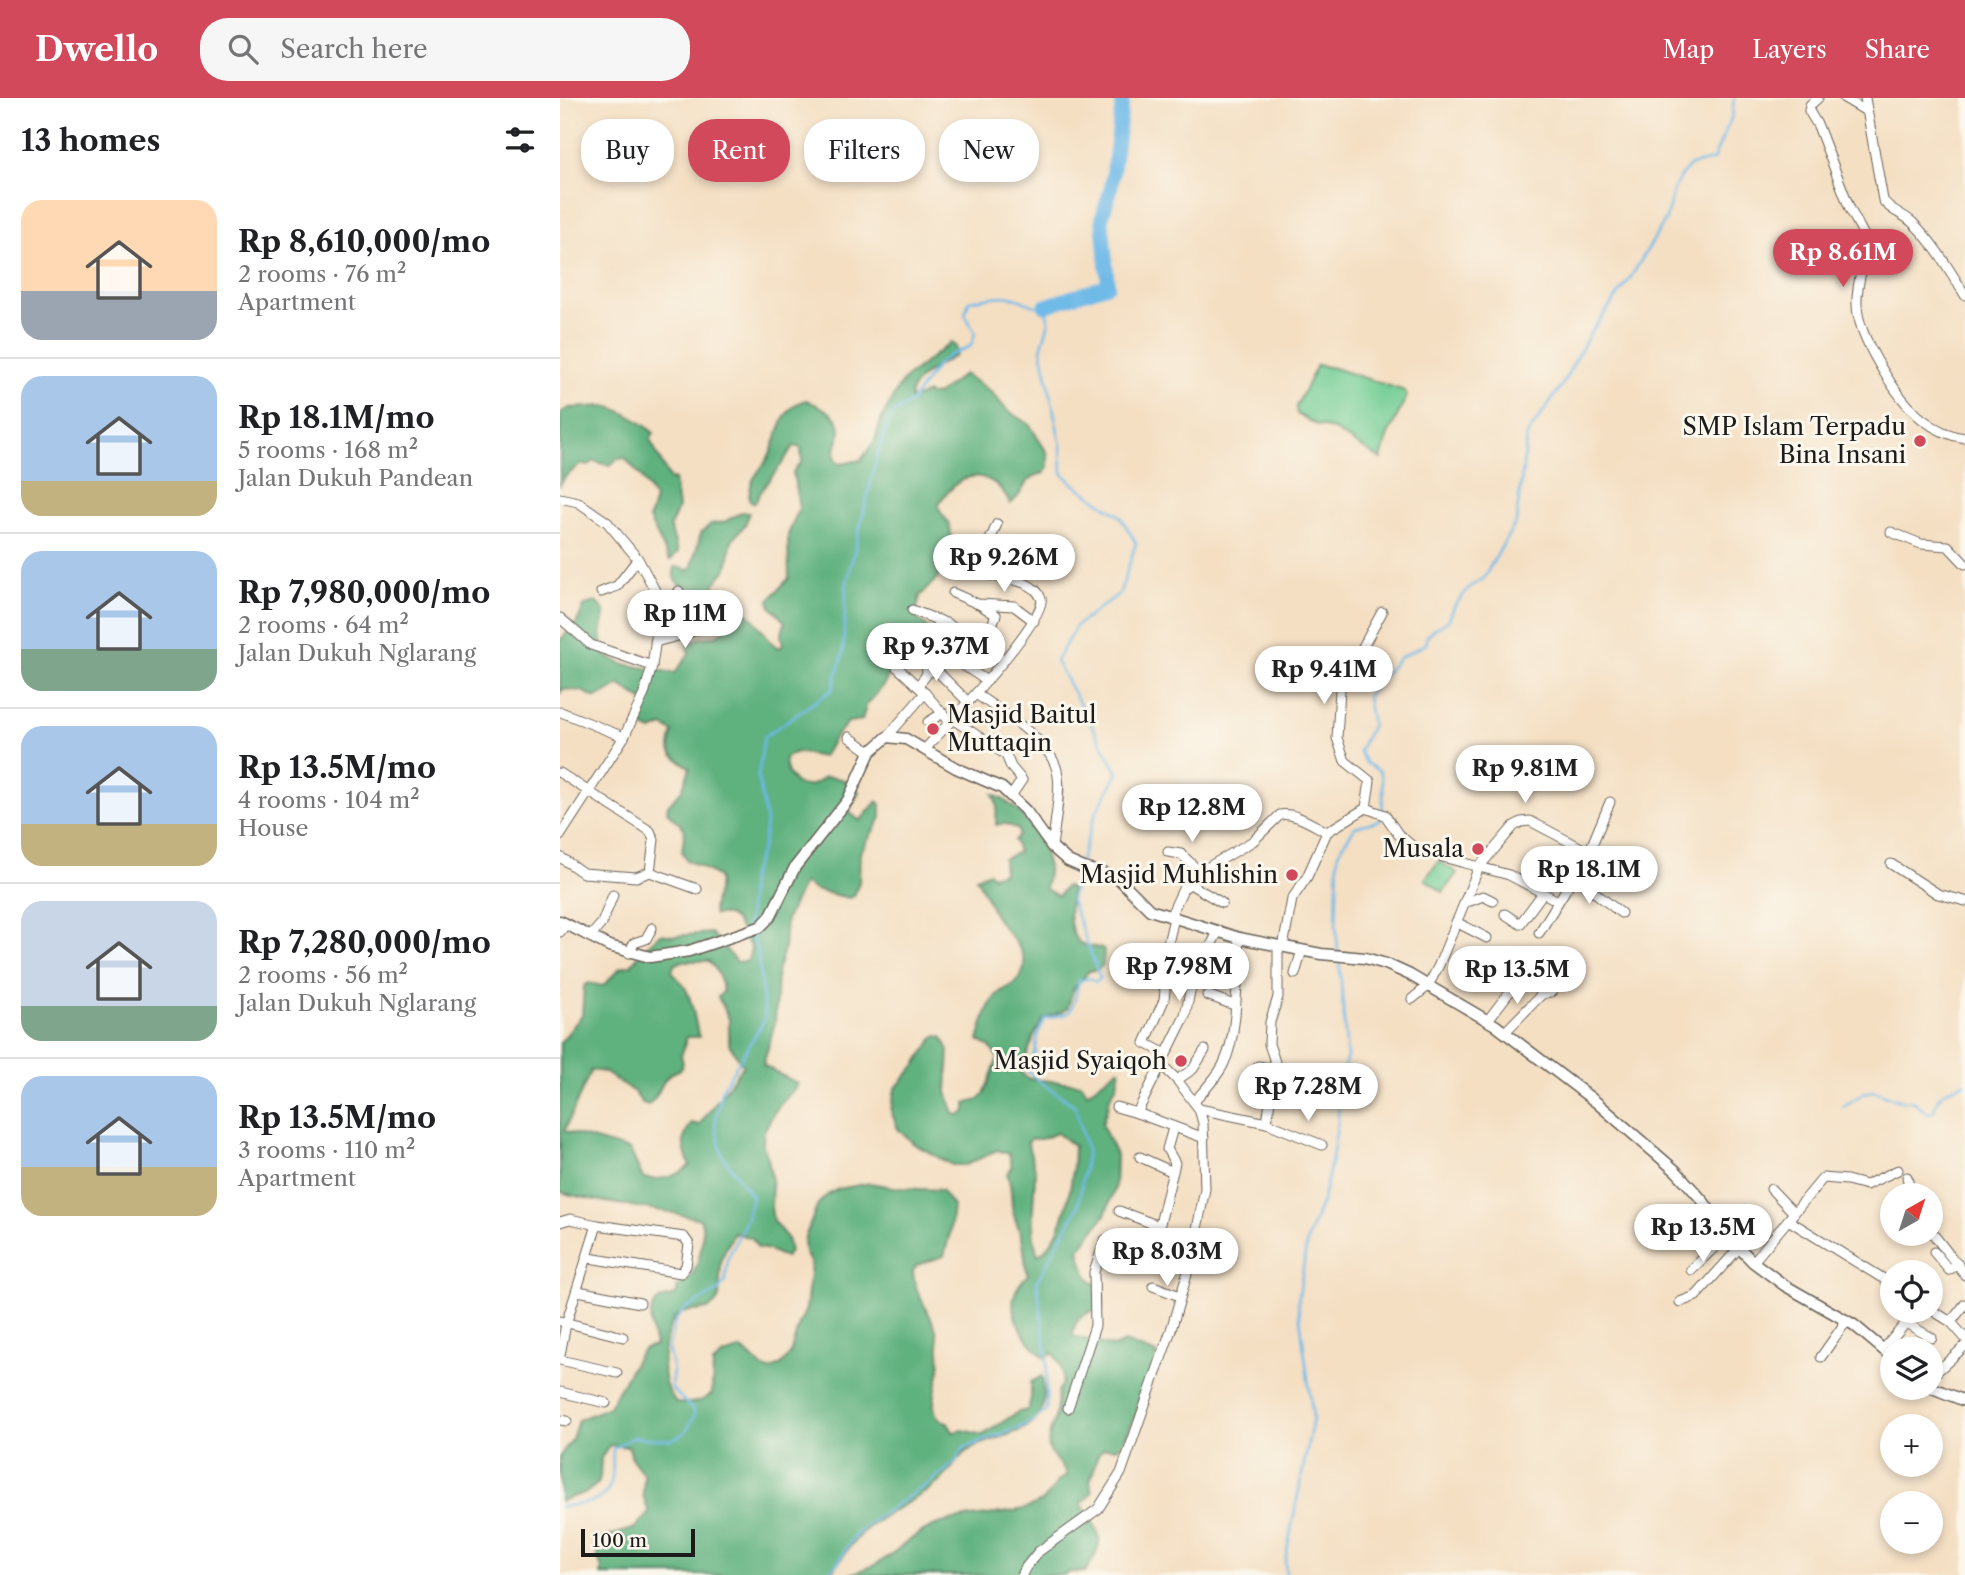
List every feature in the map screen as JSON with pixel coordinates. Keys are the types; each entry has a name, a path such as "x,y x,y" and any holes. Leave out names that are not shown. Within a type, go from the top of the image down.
{"main road":[{"path":"562,926 629,953 650,957 689,951 760,928 770,917 795,867 848,800 870,752 887,737 906,739 956,768 992,782 1026,811 1052,847 1084,868 1117,877 1145,907 1239,938 1321,954 1365,958 1386,964 1488,1020 1596,1102 1676,1171 1753,1262 1784,1285 1847,1320 1880,1348"},
{"path":"1943,1392 1965,1401"}],"street":[{"path":"1818,98 1810,105 1809,111 1818,126 1850,209 1867,241 1856,305 1865,338 1896,390 1919,417 1950,436 1965,438"},
{"path":"1844,98 1866,111"},
{"path":"1865,98 1883,200 1890,208 1913,222 1965,295"},
{"path":"560,498 578,502 607,522 638,559 658,596 660,611 652,666 644,695 624,737 560,836"},
{"path":"925,749 988,681 1034,621 1042,602 1035,590 1027,585 981,574 977,569 997,524"},
{"path":"1891,532 1921,544 1948,547 1965,564"},
{"path":"601,592 617,586 638,559"},
{"path":"660,611 671,604 679,591"},
{"path":"953,593 996,615 983,646"},
{"path":"978,604 1014,606 1034,621"},
{"path":"912,610 939,620 1003,660"},
{"path":"1267,1123 1275,1069 1269,1044 1270,1022 1278,997 1280,947 1292,899 1307,877 1327,832 1366,808 1370,781 1345,761 1337,738 1340,689 1382,612"},
{"path":"560,618 591,645 652,666"},
{"path":"887,737 922,690 927,674 927,657 939,620"},
{"path":"655,642 704,626"},
{"path":"931,644 988,681"},
{"path":"897,667 952,721 1006,755 1011,767 1022,780 1011,796"},
{"path":"927,670 940,673 968,702"},
{"path":"975,694 1035,738 1054,762 1059,777 1052,847"},
{"path":"561,712 624,737"},
{"path":"928,722 943,713"},
{"path":"849,737 870,752"},
{"path":"560,773 653,835 650,872"},
{"path":"1539,933 1575,877 1610,802"},
{"path":"1366,808 1381,813 1398,834 1417,850 1509,875 1558,901"},
{"path":"1166,1054 1145,1043 1164,1000 1162,969 1172,917 1184,889 1200,872 1253,841 1284,813 1327,832"},
{"path":"1412,999 1428,986 1479,867 1514,826 1525,820 1588,852"},
{"path":"1168,852 1181,854 1200,872"},
{"path":"560,858 583,873 636,877 650,872 697,889"},
{"path":"1891,864 1938,894 1965,901"},
{"path":"1575,877 1621,912"},
{"path":"1190,884 1222,903"},
{"path":"1505,914 1520,924 1543,893"},
{"path":"590,937 602,923 613,895"},
{"path":"1465,900 1471,901 1483,896 1493,901"},
{"path":"1456,922 1487,938"},
{"path":"629,953 634,943 646,939 652,928"},
{"path":"1137,1113 1185,1016 1192,982 1218,932"},
{"path":"1197,1105 1224,1063 1234,1030 1239,938"},
{"path":"1295,974 1302,950"},
{"path":"1488,1020 1524,973"},
{"path":"1505,1032 1542,994 1551,992 1558,985"},
{"path":"1207,995 1234,1004"},
{"path":"1177,1080 1194,1069 1205,1050"},
{"path":"1022,1575 1038,1552 1098,1509 1121,1474 1190,1264 1205,1189 1204,1138 1197,1105 1161,1064"},
{"path":"1258,1066 1275,1069"},
{"path":"1197,1105 1267,1123 1322,1144"},
{"path":"1116,1107 1204,1138"},
{"path":"1153,1252 1173,1172 1174,1160 1167,1149 1173,1128"},
{"path":"1140,1157 1173,1172"},
{"path":"1753,1262 1824,1178 1866,1185 1898,1170"},
{"path":"1907,1177 1908,1183"},
{"path":"1771,1189 1791,1216 1880,1276"},
{"path":"1119,1211 1159,1226"},
{"path":"560,1222 570,1219 597,1226 684,1237 688,1244 686,1266 681,1273 589,1258"},
{"path":"597,1226 578,1291 563,1323 560,1357 617,1373"},
{"path":"1691,1270 1727,1234"},
{"path":"1068,1408 1095,1326 1094,1272 1104,1241 1108,1239 1190,1264"},
{"path":"1943,1246 1965,1275"},
{"path":"1680,1302 1696,1296 1739,1248"},
{"path":"1934,1252 1949,1270 1958,1264"},
{"path":"1153,1286 1180,1296"},
{"path":"578,1291 640,1303"},
{"path":"1951,1322 1965,1304"},
{"path":"1943,1317 1965,1338"},
{"path":"1821,1357 1847,1320"},
{"path":"563,1323 623,1337"},
{"path":"1908,1323 1930,1337"},
{"path":"1943,1366 1965,1346"},
{"path":"560,1392 606,1403"}],"green space":[{"path":"951,342 956,347 956,355 920,378 911,391 910,399 928,393 938,394 964,374 989,390 1008,411 1029,424 1048,454 1048,467 1044,473 1031,478 1010,504 998,487 983,478 966,478 944,496 939,507 949,524 953,540 974,547 969,563 943,572 920,596 915,617 930,629 925,643 915,652 901,653 896,658 884,685 866,706 862,720 848,722 823,757 796,752 785,758 789,774 797,784 810,785 824,777 844,780 859,792 849,812 860,821 877,801 881,804 881,818 860,853 859,882 854,896 849,898 815,890 804,883 786,919 784,949 777,973 775,1023 763,1065 798,1084 775,1111 764,1131 763,1145 772,1180 773,1221 787,1238 790,1252 786,1257 758,1248 752,1238 734,1233 721,1259 719,1298 709,1308 680,1314 671,1324 664,1350 664,1376 666,1386 676,1403 691,1403 712,1394 713,1363 724,1355 741,1349 766,1369 771,1370 782,1364 790,1354 806,1309 811,1264 805,1253 804,1240 818,1204 838,1189 870,1183 899,1188 941,1190 953,1206 944,1256 917,1265 913,1271 918,1292 937,1336 940,1365 934,1398 936,1414 948,1423 953,1432 963,1430 983,1435 1018,1412 1028,1410 1031,1382 1042,1376 1042,1408 1038,1417 1023,1429 966,1452 933,1487 865,1530 828,1575 601,1575 597,1540 635,1528 649,1513 643,1495 644,1475 632,1459 629,1447 610,1445 601,1458 597,1484 587,1492 560,1501 560,1456 572,1439 578,1420 609,1407 639,1354 643,1349 655,1346 652,1310 659,1300 677,1294 677,1288 687,1281 694,1271 702,1239 702,1224 700,1219 560,1192 560,1043 582,1015 584,986 589,983 603,986 620,968 631,965 660,934 674,936 711,933 737,962 748,961 751,948 735,920 728,915 714,915 718,877 687,861 682,852 685,829 667,812 668,805 682,790 690,768 674,757 670,750 673,732 663,726 652,731 643,727 640,720 646,703 620,685 596,698 582,691 563,689 560,693 560,640 576,624 585,605 595,602 605,613 601,635 605,656 623,664 675,673 689,654 687,646 700,638 723,632 732,615 717,605 729,599 748,613 774,645 779,648 783,645 781,637 785,622 771,607 769,600 789,578 788,535 799,508 793,472 802,462 801,448 792,448 755,503 749,500 754,478 768,459 787,414 798,403 806,400 826,410 838,423 840,432 835,451 836,461 841,464 861,460 875,440 881,420 899,386","holes":["683,961 709,961 722,984 723,992 718,997 729,1019 729,1044 743,1066 699,1125 692,1123 688,1128 684,1144 690,1165 680,1173 668,1177 643,1178 630,1150 564,1131 591,1070 604,1072 648,1105 668,1076 681,1069 681,1056 687,1037 699,1037 687,992 672,972 674,965"]},
{"path":"1317,365 1405,391 1407,396 1387,437 1381,459 1332,429 1317,425 1297,414 1296,407"},
{"path":"604,406 630,416 654,433 650,439 670,480 674,479 678,508 670,527 678,552 670,561 649,519 655,499 625,458 618,459 610,466 594,461 588,466 581,464 565,477 560,485 560,413 569,408"},
{"path":"742,512 749,513 745,525 732,540 727,568 714,584 715,591 710,603 698,609 674,578 674,567 682,567 688,571 692,566 701,533 711,524 724,522"},
{"path":"993,794 1013,807 1036,835 1048,868 1045,889 1058,896 1066,886 1071,889 1070,919 1077,940 1104,950 1103,965 1098,970 1089,971 1073,990 1068,1007 1064,1011 1044,1018 1026,1058 1019,1065 1023,1075 1030,1079 1082,1084 1087,1093 1120,1070 1102,1125 1116,1155 1115,1188 1105,1215 1079,1250 1086,1273 1103,1295 1102,1307 1078,1320 1073,1336 1113,1347 1125,1342 1157,1354 1148,1387 1139,1395 1137,1414 1122,1443 1117,1448 1104,1448 1098,1455 1090,1480 1092,1493 1081,1504 1094,1523 1099,1538 1097,1552 1085,1572 1063,1575 848,1575 879,1562 915,1536 936,1525 1030,1507 1041,1502 1059,1481 1067,1476 1049,1445 1062,1383 1061,1366 1052,1353 1045,1358 1028,1340 1013,1308 1019,1286 1028,1275 1007,1174 1012,1167 1009,1154 997,1150 966,1165 952,1165 914,1144 898,1129 891,1111 895,1089 935,1036 942,1037 949,1050 947,1092 954,1114 961,1115 966,1111 966,1104 984,1094 998,1058 990,1047 978,1040 993,999 1015,983 1024,964 1023,954 993,912 976,878 989,872 992,876 1004,872 1003,859 1018,852 1014,840 1019,835 1018,829 1004,823 996,825 997,804","holes":["1057,1133 1074,1146 1070,1189 1062,1221 1048,1247 1038,1255 1033,1225 1035,1170 1028,1142"]},
{"path":"1439,861 1457,873 1443,892 1425,879"}],"waterway":[{"path":"1045,306 1108,285 1102,218 1111,188 1123,98"},
{"path":"1338,952 1338,853 1355,827 1381,820 1382,814 1383,790 1380,771 1366,763 1359,751 1372,725 1367,696 1399,658 1426,644 1427,636 1448,621 1455,605 1471,586 1483,579 1516,522 1527,435 1562,385 1589,335 1629,280 1666,219 1673,191 1680,177 1691,165 1713,160 1732,116 1734,98"},
{"path":"748,928 750,879 763,845 766,821 758,776 764,737 832,690 843,654 846,586 877,456 888,424 894,413 911,402 938,364 950,355 971,346 975,333 965,314 969,301 990,297 1006,296 1036,306 1045,306 1049,322 1041,349 1061,446 1062,473 1120,516 1136,543 1120,593 1076,626 1056,661 1118,773 1096,812 1080,862"},
{"path":"824,1575 837,1564 852,1539 866,1525 932,1481 956,1462 964,1448 1026,1425 1046,1411 1047,1360 1037,1281 1078,1207 1087,1151 1075,1106 1024,1068 1035,1053 1038,1033 1045,1019 1069,1013 1079,981 1089,978 1096,982 1100,978 1071,900 1079,868"},
{"path":"560,1507 591,1502 604,1495 612,1478 613,1449 633,1437 671,1440 686,1432 694,1417 694,1411 672,1389 673,1371 668,1349 675,1321 685,1309 717,1292 725,1282 728,1258 747,1218 752,1197 722,1155 715,1124 722,1089 765,1019 758,953 751,934"},
{"path":"1286,1575 1285,1561 1313,1418 1298,1303 1307,1241 1323,1199 1332,1158 1338,1121 1339,1082 1347,1057 1339,958"},
{"path":"1842,1107 1864,1093 1874,1091 1901,1101 1913,1101 1928,1114 1934,1111 1941,1095 1965,1083"}],"place":[{"name":"SMP Islam Terpadu Bina Insani","path":"1920,441"},
{"name":"Masjid Baitul Muttaqin","path":"933,729"},
{"name":"Musala","path":"1478,849"},
{"name":"Masjid Muhlishin","path":"1292,875"},
{"name":"Masjid Syaiqoh","path":"1181,1061"}]}
